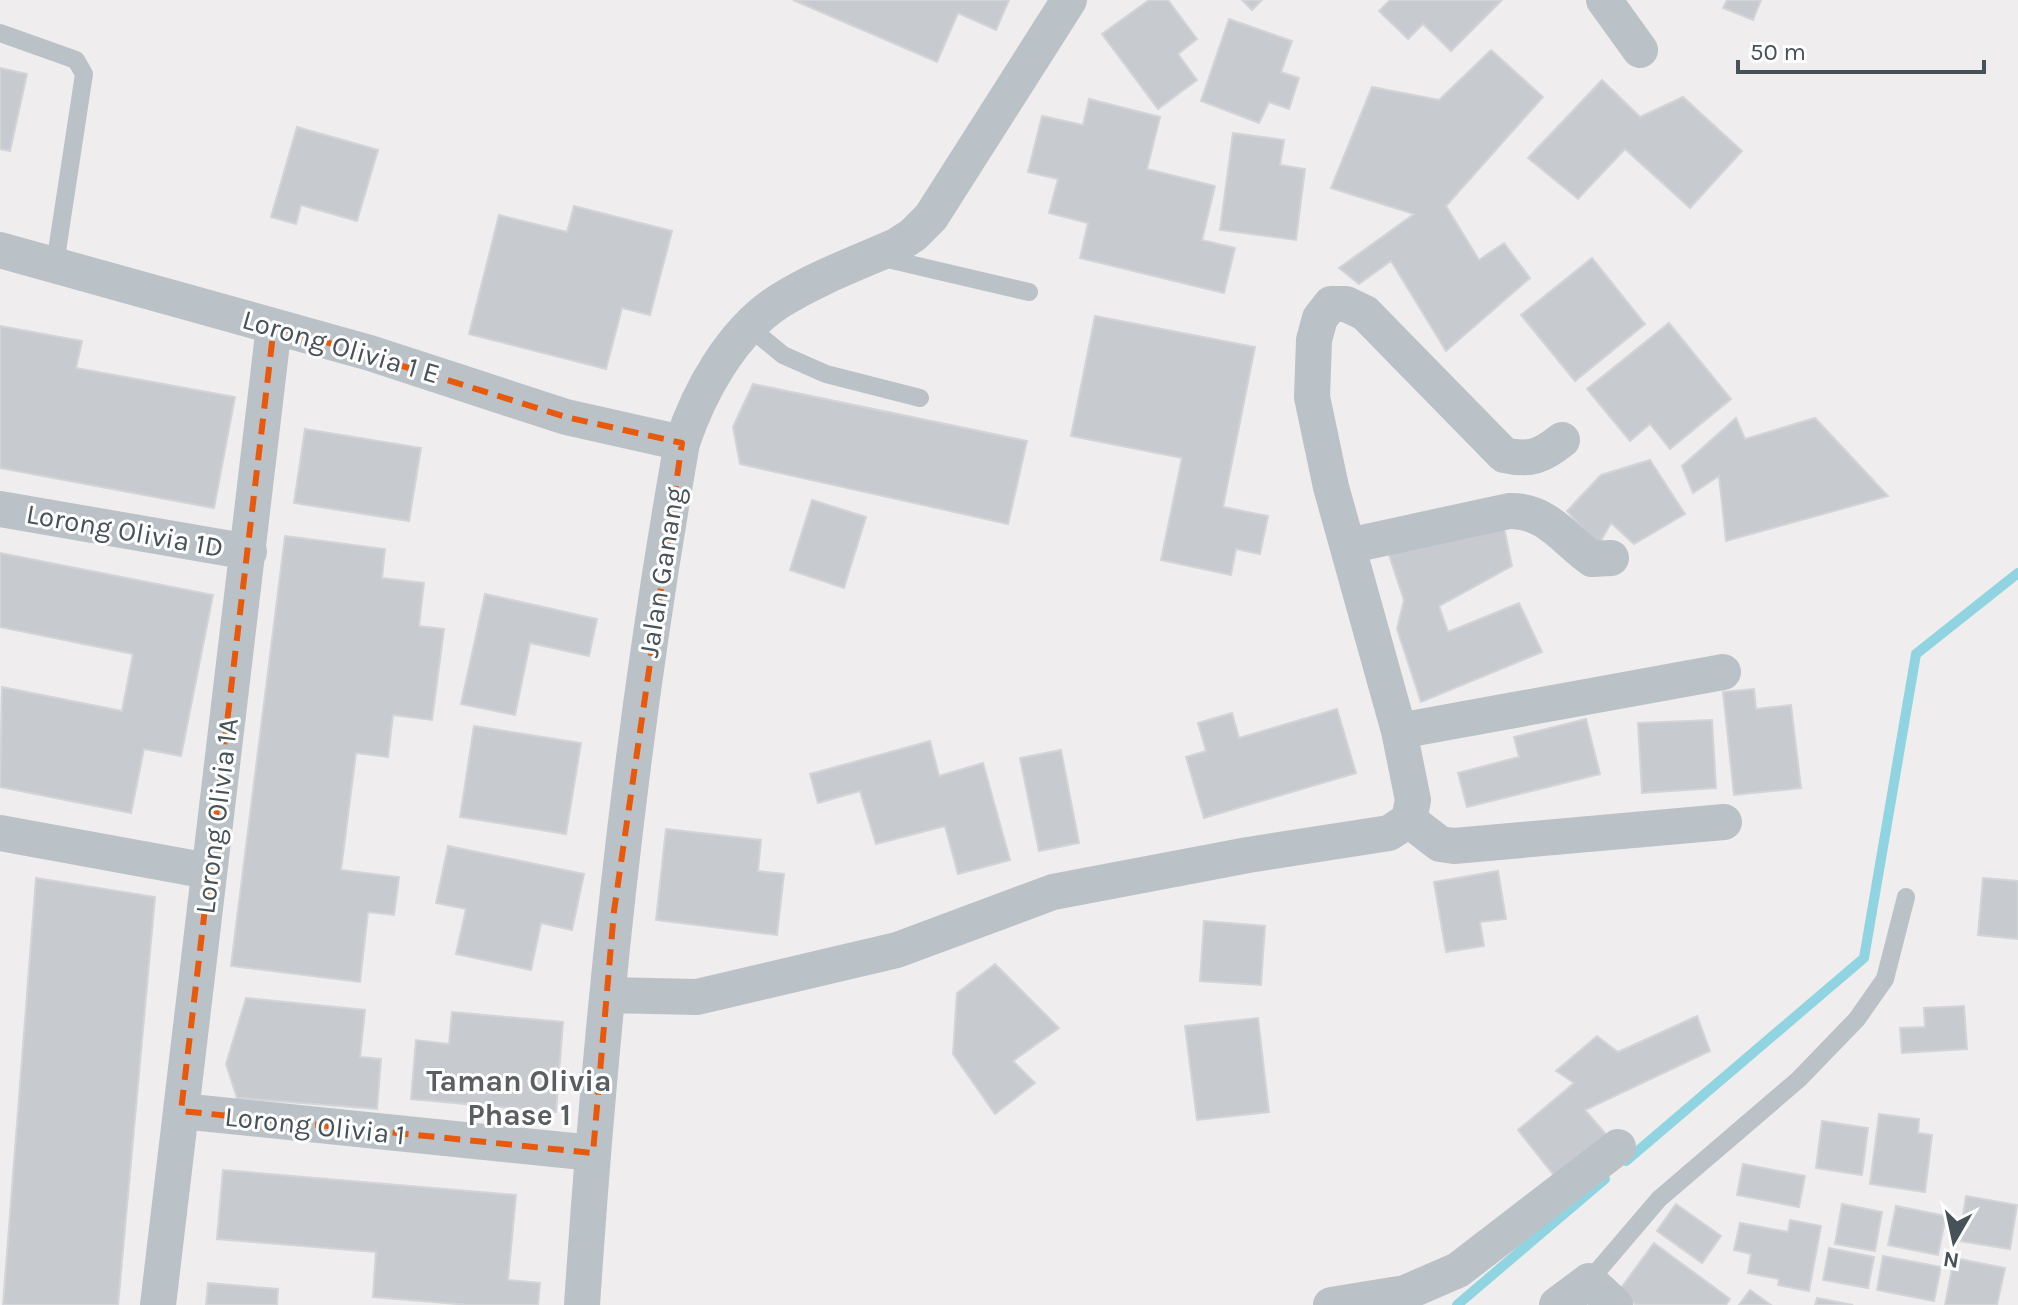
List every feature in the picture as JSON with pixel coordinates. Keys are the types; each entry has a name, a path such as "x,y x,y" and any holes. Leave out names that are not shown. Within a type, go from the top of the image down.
{"street":[{"name":"Jalan Ganang","path":"582,1305 614,911 640,710 682,443 710,381 749,327 778,303 913,235 931,217 1069,0"},
{"path":"1604,0 1640,50"},
{"name":"Lorong Olivia 1 E","path":"0,250 370,353 566,417 682,443"},
{"path":"608,995 697,997 897,950 1053,892 1248,855 1389,833 1409,820 1413,800 1399,731 1348,546 1312,397 1314,340 1320,318 1331,304 1346,304 1365,313 1504,455 1530,459 1543,455 1562,440"},
{"name":"Lorong Olivia 1A","path":"158,1305 274,326"},
{"name":"Lorong Olivia 1D","path":"0,509 249,552"},
{"path":"1348,546 1509,511 1527,510 1544,517 1592,559 1611,558"},
{"path":"1399,731 1723,672"},
{"path":"1409,820 1440,844 1454,846 1724,822"},
{"path":"0,833 208,871"},
{"name":"Lorong Olivia 1","path":"181,1111 593,1153"},
{"path":"1331,1305 1405,1293 1458,1270 1618,1147"},
{"path":"1557,1305 1602,1293"}],"lane":[{"path":"0,33 76,60 84,74 55,264"},
{"path":"873,256 1029,292"},
{"path":"749,327 783,355 826,374 920,398"},
{"path":"1602,1293 1659,1199 1799,1079 1865,1011 1885,979 1906,897"}],"highlighted area":[{"path":"274,326 566,417 682,443 614,911 593,1153 181,1111"}],"building":[{"path":"793,0 1009,0 996,30 958,13 937,62"},
{"path":"1149,0 1168,0 1197,39 1178,54 1197,80 1158,109 1102,34"},
{"path":"1242,0 1262,0 1252,10"},
{"path":"1390,0 1502,0 1451,51 1423,24 1408,39 1379,11"},
{"path":"1727,0 1761,0 1753,20 1723,8"},
{"path":"1229,19 1292,41 1281,72 1299,78 1289,109 1269,102 1259,123 1201,101"},
{"path":"1491,50 1543,97 1446,206 1479,260 1504,243 1530,278 1446,351 1391,261 1359,284 1339,268 1414,214 1331,188 1372,87 1439,100"},
{"path":"0,68 27,74 10,151 0,149"},
{"path":"1602,80 1640,117 1683,97 1742,151 1690,208 1625,149 1578,199 1528,158"},
{"path":"1089,99 1160,117 1147,169 1215,186 1202,240 1235,248 1224,293 1080,258 1088,223 1049,213 1058,179 1028,172 1042,116 1083,125"},
{"path":"297,127 378,150 357,221 301,205 296,224 271,217"},
{"path":"1233,133 1284,140 1280,165 1305,169 1296,240 1220,230"},
{"path":"574,206 672,231 650,315 622,308 606,369 469,334 499,215 567,232"},
{"path":"1592,258 1645,324 1575,381 1521,315"},
{"path":"1095,316 1255,347 1223,507 1268,516 1260,554 1236,549 1231,575 1161,560 1182,458 1071,436"},
{"path":"1669,323 1731,399 1670,449 1650,424 1630,441 1587,389"},
{"path":"0,326 82,341 76,368 235,397 214,508 0,468"},
{"path":"753,384 1027,441 1008,524 740,464 733,427"},
{"path":"1736,418 1745,439 1815,418 1888,496 1726,541 1719,476 1693,493 1682,466"},
{"path":"305,429 421,448 409,521 294,503"},
{"path":"1650,460 1685,514 1634,544 1611,523 1598,546 1567,511 1601,475"},
{"path":"812,500 866,517 844,588 790,570"},
{"path":"1502,518 1512,566 1439,606 1448,632 1519,603 1542,652 1421,702 1397,629 1404,600 1385,543"},
{"path":"285,536 385,549 382,578 424,583 419,626 444,629 432,720 393,715 388,757 356,753 341,870 399,877 394,915 368,912 360,982 231,966"},
{"path":"0,553 213,595 181,756 144,749 131,813 0,787 2,687 122,711 133,654 0,627"},
{"path":"485,594 597,619 589,656 530,643 515,715 461,704"},
{"path":"1754,689 1756,709 1791,705 1801,788 1734,795 1723,692"},
{"path":"1337,709 1356,773 1204,818 1186,757 1206,751 1198,723 1232,713 1239,738"},
{"path":"1586,719 1600,774 1467,807 1458,773 1519,757 1514,737"},
{"path":"1712,720 1716,788 1642,793 1638,723"},
{"path":"474,726 581,743 566,834 460,817"},
{"path":"930,741 939,776 983,763 1010,860 958,874 945,826 876,844 860,791 818,803 810,774"},
{"path":"1061,750 1079,843 1039,851 1020,758"},
{"path":"666,829 761,840 758,871 784,874 777,935 656,920"},
{"path":"448,846 584,874 572,930 541,923 531,970 456,954 466,909 436,903"},
{"path":"1498,871 1506,919 1480,922 1484,946 1446,952 1434,882"},
{"path":"36,878 155,897 118,1305 3,1305"},
{"path":"1983,878 2018,881 2018,939 1978,935"},
{"path":"1204,921 1265,926 1261,985 1200,981"},
{"path":"995,964 1059,1028 1013,1061 1035,1083 995,1114 953,1054 957,993"},
{"path":"246,998 365,1010 360,1057 381,1059 377,1109 237,1098 226,1064"},
{"path":"1964,1006 1967,1049 1902,1053 1900,1028 1925,1027 1924,1008"},
{"path":"452,1012 563,1022 556,1112 411,1099 416,1040 449,1044"},
{"path":"1697,1016 1710,1051 1585,1110 1611,1140 1556,1178 1518,1130 1574,1083 1556,1071 1597,1036 1618,1052"},
{"path":"1258,1018 1269,1112 1197,1120 1185,1026"},
{"path":"1879,1114 1919,1119 1918,1133 1932,1135 1925,1192 1870,1184"},
{"path":"1822,1121 1868,1128 1862,1175 1816,1168"},
{"path":"1743,1164 1805,1176 1799,1207 1737,1195"},
{"path":"223,1170 516,1195 508,1280 540,1283 538,1305 470,1305 373,1297 376,1252 217,1239"},
{"path":"1966,1196 2017,1205 2010,1249 1959,1241"},
{"path":"1676,1204 1721,1236 1702,1263 1657,1231"},
{"path":"1842,1204 1882,1212 1875,1251 1835,1244"},
{"path":"1896,1206 1946,1216 1938,1255 1888,1245"},
{"path":"1790,1220 1821,1226 1809,1291 1778,1285 1779,1279 1748,1273 1751,1254 1734,1250 1740,1223 1788,1232"},
{"path":"1654,1243 1730,1299 1726,1305 1636,1305 1618,1292"},
{"path":"1829,1248 1874,1257 1868,1288 1823,1280"},
{"path":"1883,1256 1941,1267 1934,1301 1877,1290"},
{"path":"1954,1258 2005,1268 1997,1305 1945,1305"},
{"path":"208,1283 278,1289 277,1305 206,1305"},
{"path":"1750,1290 1771,1305 1739,1305"},
{"path":"1817,1298 1853,1305 1815,1305"}],"waterway":[{"path":"1626,1161 1864,958 1916,654 2018,573"},
{"path":"1457,1305 1605,1179"}],"district":[{"name":"Taman Olivia Phase 1","path":"519,1098"}]}
